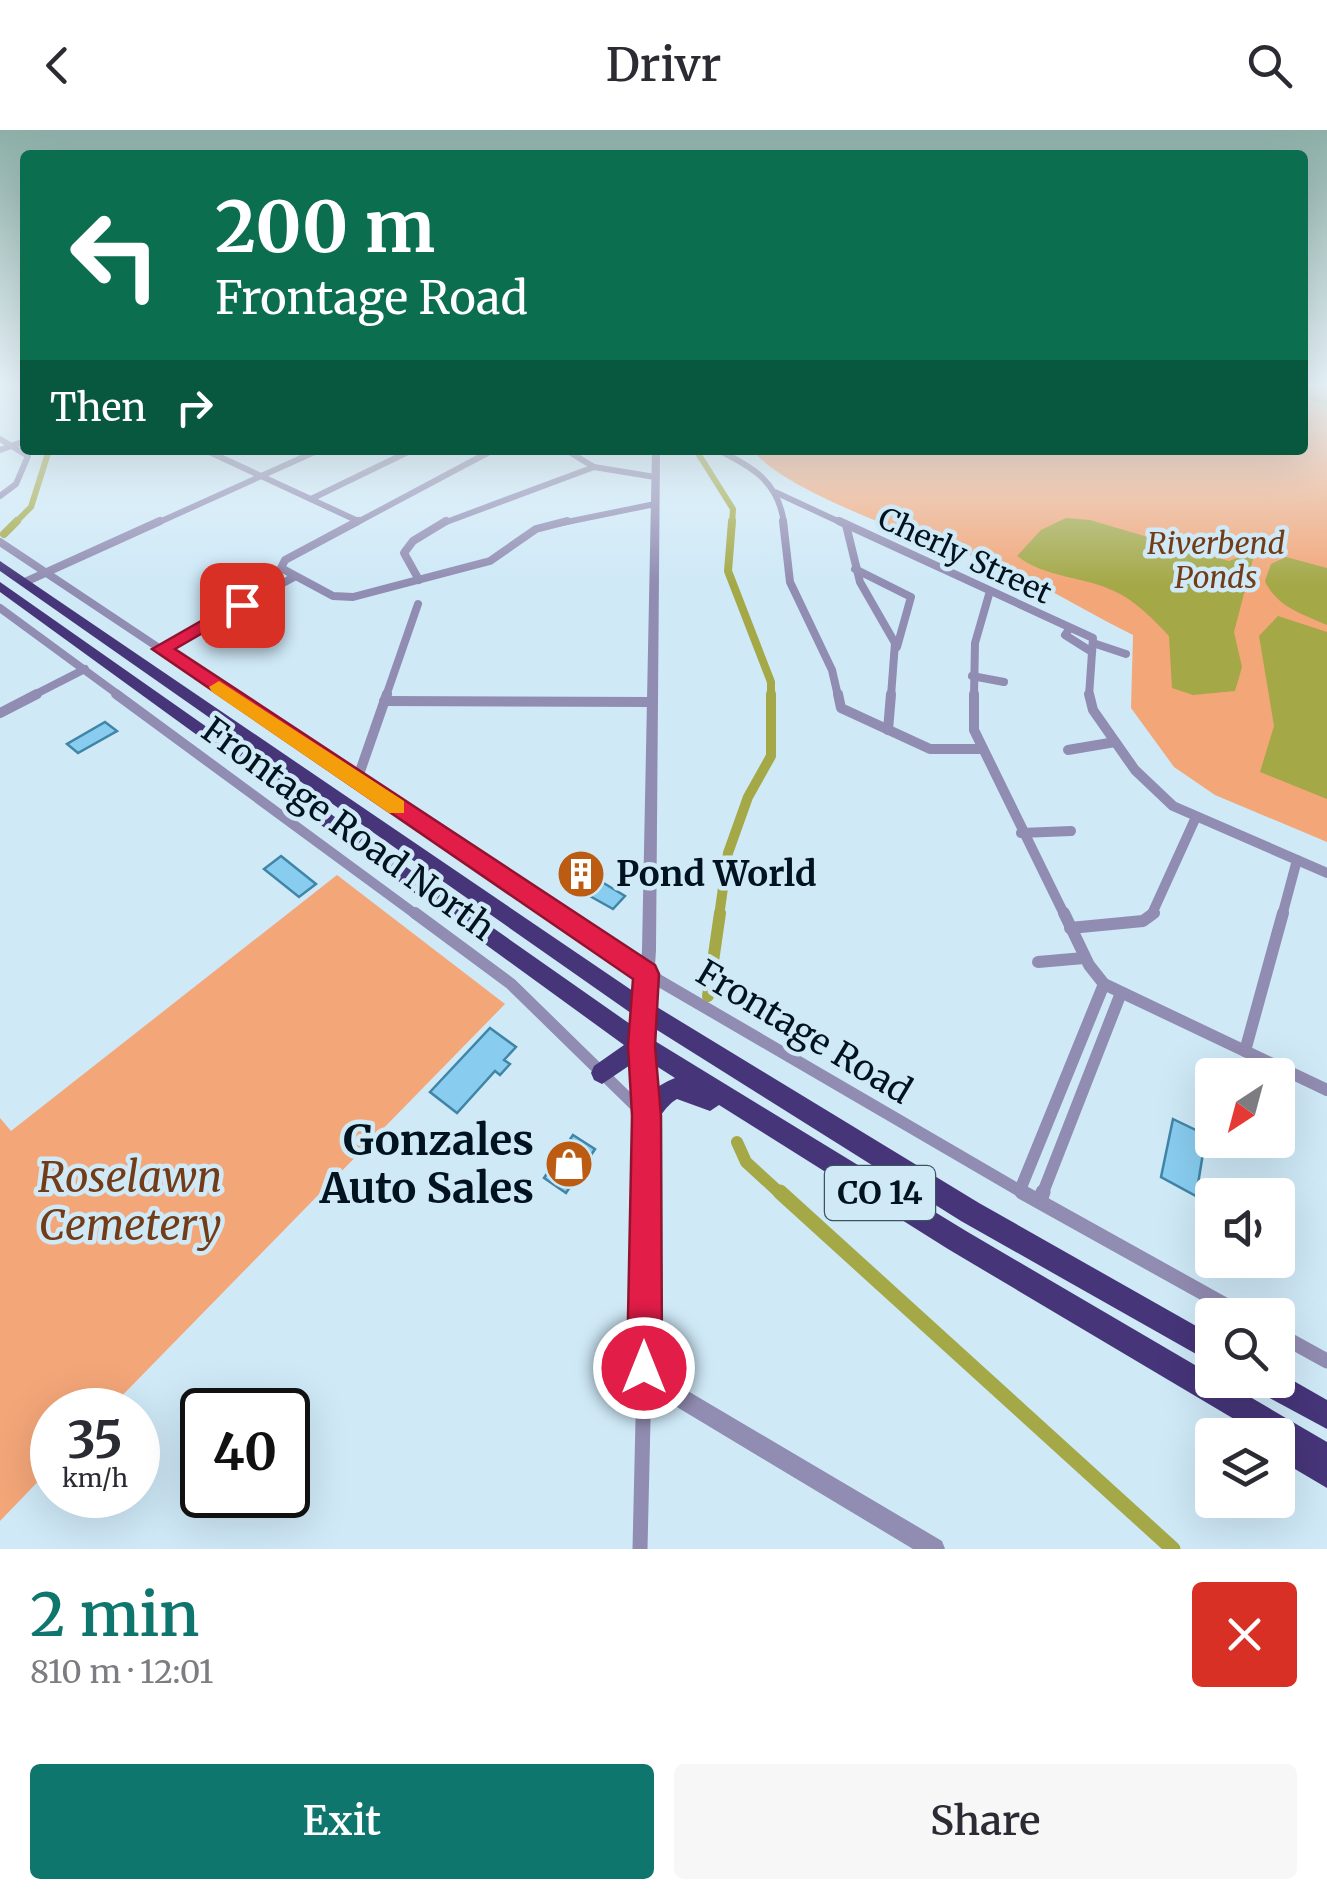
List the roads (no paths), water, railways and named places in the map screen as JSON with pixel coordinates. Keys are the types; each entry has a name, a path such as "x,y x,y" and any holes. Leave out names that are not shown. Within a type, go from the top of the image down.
{"highway":[{"name":"CO 14","path":"0,565 6,592 642,1046 784,1135 1327,1458"},
{"name":"CO 14","path":"6,592 645,1012 970,1212 1195,1339"},
{"path":"602,1073 642,1046"},
{"path":"646,1116 661,1096 684,1089 784,1135"},
{"path":"1120,1336 1173,1381 1235,1418"},
{"path":"1295,1387 1327,1403"},
{"path":"1295,1397 1327,1415"},
{"path":"1295,1453 1327,1473"}],"street":[{"path":"0,496 16,484 26,455"},
{"path":"217,455 358,522"},
{"path":"6,592 308,455"},
{"path":"310,499 402,455"},
{"path":"484,455 285,560 281,568 346,598 498,558 536,529 655,504"},
{"path":"574,455 594,467 656,477"},
{"path":"640,1549 646,1116 642,1046 656,455"},
{"name":"Cherly Street","path":"729,455 756,468 776,492 1070,628 1067,639 1093,644"},
{"path":"420,580 404,552 411,540 461,512 594,467"},
{"path":"776,492 782,509 790,582 832,670 840,708 940,752 983,749"},
{"path":"846,525 856,569 896,652"},
{"name":"Frontage Road","path":"0,542 646,974 1213,1298"},
{"path":"856,569 911,598 896,652 888,730"},
{"path":"162,649 294,576"},
{"path":"990,591 972,676 972,714 983,749 1021,832 1084,958 1104,984 1120,993 1327,1090"},
{"name":"Frontage Road North","path":"6,592 84,669 511,984 646,1116"},
{"path":"357,780 418,604"},
{"path":"1126,654 1093,644 1089,700 1114,742 1154,793 1196,817 1327,873"},
{"path":"0,713 84,669"},
{"path":"972,676 1004,682"},
{"path":"384,701 652,702"},
{"path":"1068,750 1114,742"},
{"path":"1070,928 1142,921 1156,912 1196,817"},
{"path":"1021,832 1071,831"},
{"path":"1245,1051 1297,860"},
{"path":"1038,962 1084,958"},
{"path":"1020,1190 1104,984"},
{"path":"1040,1202 1120,993"},
{"path":"1295,1343 1327,1361"},
{"path":"644,1376 934,1549"}],"waterway":[{"path":"4,534 31,507 47,455"},
{"path":"699,455 733,509 732,524"},
{"path":"719,916 728,853 748,797 771,756 771,682 728,571 732,521"},
{"path":"708,996 720,913"},
{"path":"737,1142 746,1162 782,1195"},
{"path":"780,1192 1173,1549"}],"place":[{"name":"Pond World","path":"581,874"},
{"name":"Gonzales Auto Sales","path":"569,1164"}],"park label":[{"name":"Riverbend Ponds","path":"1216,560"},
{"name":"Roselawn Cemetery","path":"130,1201"}]}
